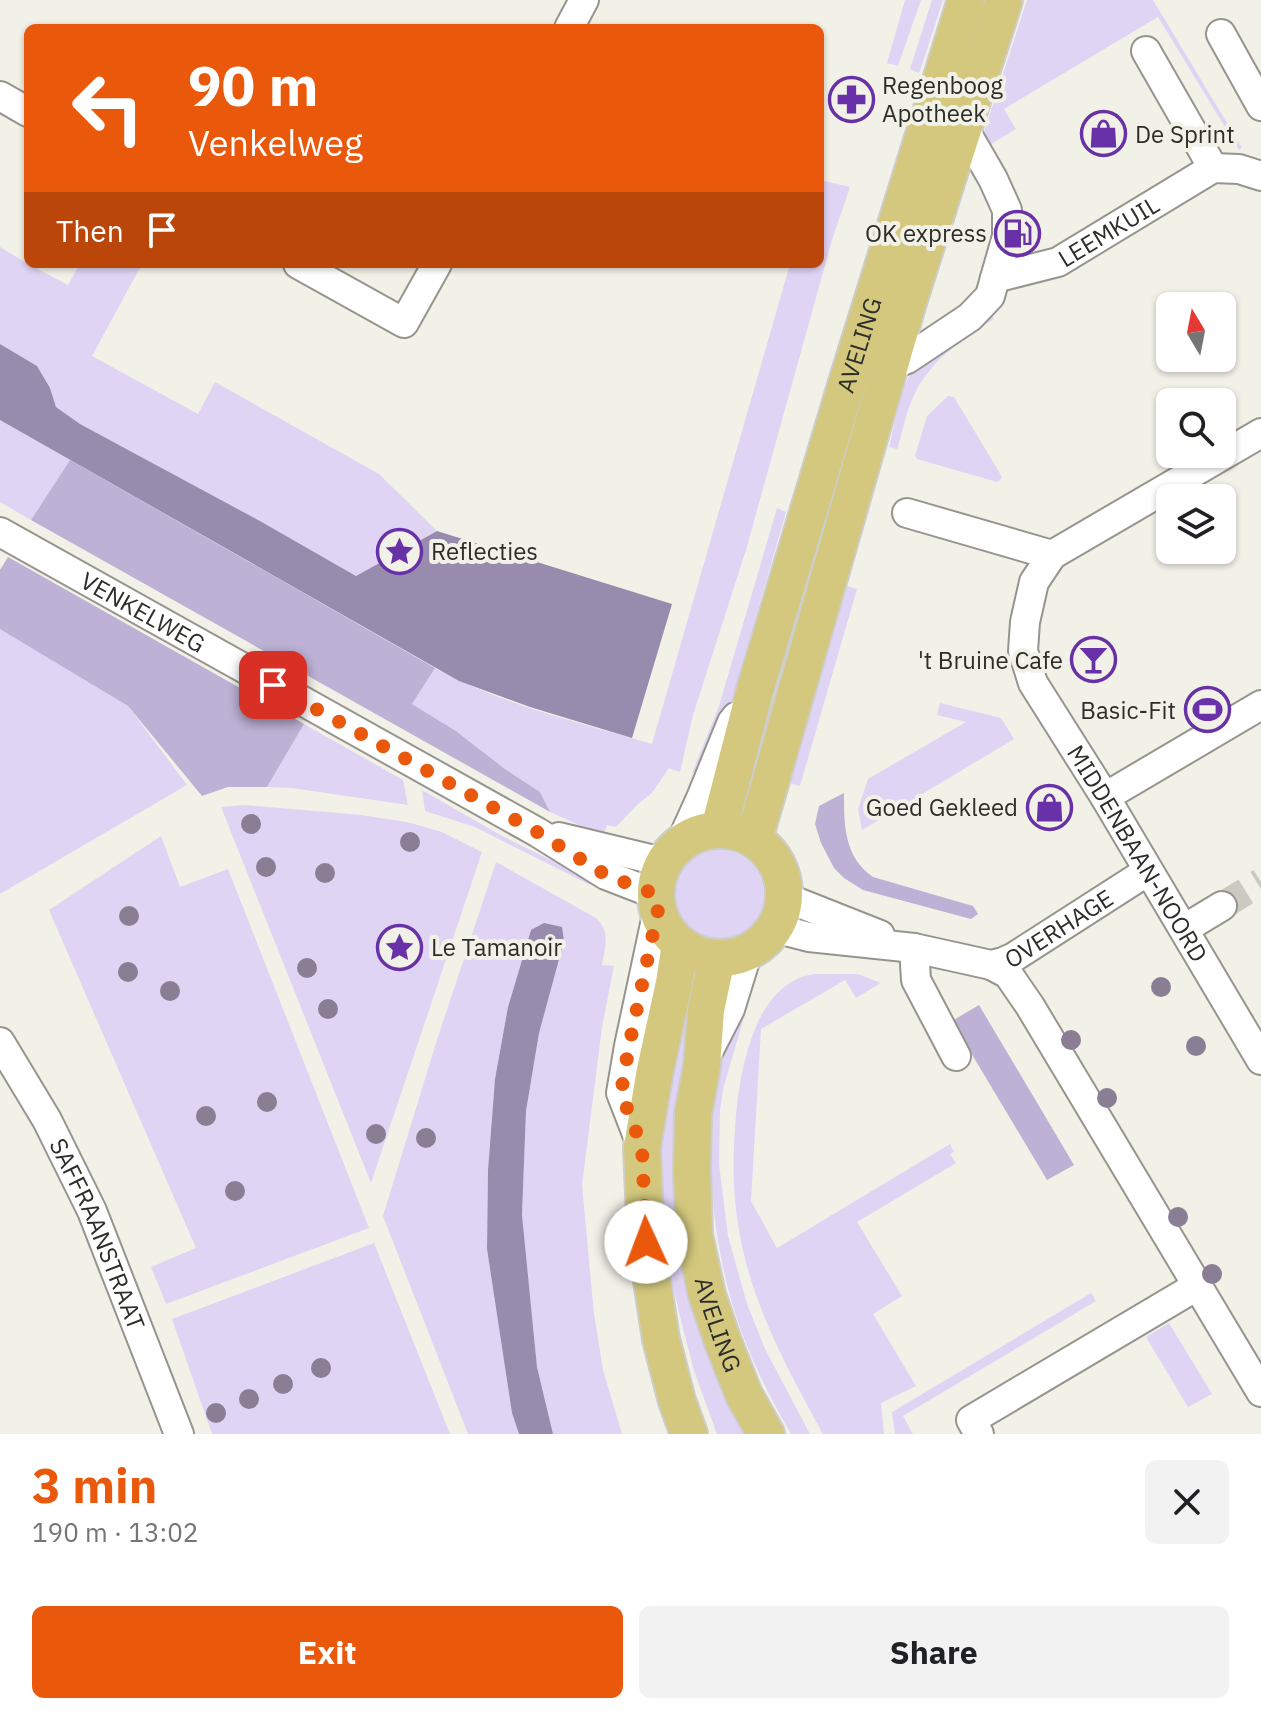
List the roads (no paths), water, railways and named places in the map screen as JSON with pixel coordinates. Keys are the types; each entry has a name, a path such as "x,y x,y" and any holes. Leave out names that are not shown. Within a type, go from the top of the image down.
{"main road":[{"name":"AVELING","path":"719,829 755,690 966,0"},
{"name":"AVELING","path":"754,839 889,366 1004,0"},
{"path":"719,829 754,839 777,864 783,880 779,912 763,942 732,955 698,954 680,944 666,929 664,877 703,832 719,829"},
{"name":"AVELING","path":"680,944 642,1147 646,1242 661,1339 689,1434"},
{"name":"AVELING","path":"732,955 706,1010 702,1066 693,1114 694,1235 707,1295 723,1342 744,1395 766,1434"}],"street":[{"path":"571,24 584,0"},
{"path":"1221,34 1261,106"},
{"name":"LEEMKUIL","path":"995,278 1058,262 1238,171 1146,51"},
{"path":"0,96 24,110"},
{"name":"AVELING","path":"889,366 907,359 970,317 990,296 1007,236 1007,210 963,127"},
{"path":"305,268 404,323 435,268"},
{"name":"MIDDENBAAN-NOORD","path":"1261,433 1052,555 1034,582 1025,622 1023,651 1033,683 1105,797 1261,1060"},
{"path":"907,513 1052,555"},
{"name":"VENKELWEG","path":"0,532 537,832 664,877"},
{"name":"AVELING","path":"642,1147 621,1093 664,877 732,722 755,690"},
{"path":"1105,797 1261,705"},
{"name":"OVERHAGE","path":"779,912 825,940 914,948 991,965 1014,957 1148,871"},
{"path":"1184,929 1222,906"},
{"path":"914,948 916,980 956,1056"},
{"path":"991,965 1008,974 1030,1006 1261,1392"},
{"name":"SAFFRAANSTRAAT","path":"0,1042 47,1120 92,1211 179,1434"},
{"path":"979,1434 971,1420 1197,1286"}],"tunnel":[{"path":"1222,906 1261,882"}],"place":[{"name":"Regenboog Apotheek","path":"851,99"},
{"name":"De Sprint","path":"1104,134"},
{"name":"OK express","path":"1018,233"},
{"name":"Reflecties","path":"400,551"},
{"name":"'t Bruine Cafe","path":"1094,660"},
{"name":"Basic-Fit","path":"1207,710"},
{"name":"Goed Gekleed","path":"1049,807"},
{"name":"Le Tamanoir","path":"400,947"}]}
